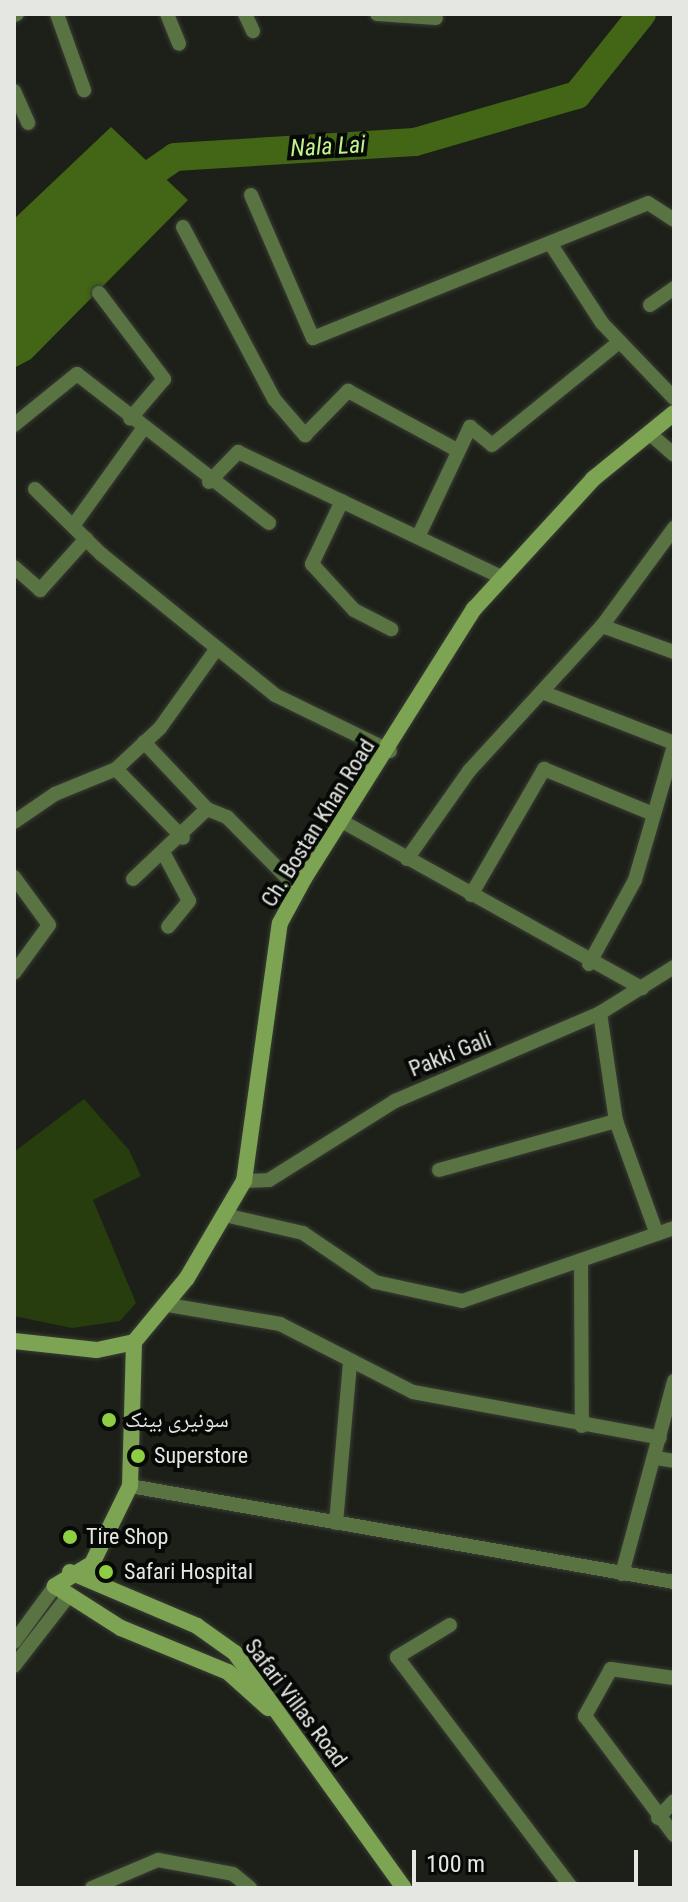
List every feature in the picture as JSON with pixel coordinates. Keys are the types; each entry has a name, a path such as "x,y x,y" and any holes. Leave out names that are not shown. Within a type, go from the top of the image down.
{"main road":[{"name":"Ch. Bostan Khan Road","path":"134,1342 168,1305 229,1216 244,1181 280,923 298,889 345,823 501,577 593,479 674,413"},
{"path":"14,1341 97,1350 134,1342 130,1486 81,1572 62,1591 121,1628 228,1672 278,1717"},
{"name":"Safari Villas Road","path":"81,1572 197,1626 235,1653 278,1717 404,1888"}],"street":[{"path":"57,14 84,90"},
{"path":"167,14 179,44"},
{"path":"245,14 253,31"},
{"path":"377,14 436,18"},
{"path":"14,91 28,123"},
{"path":"251,195 313,338 552,246 648,203 674,220"},
{"path":"183,227 274,399 305,435 348,391 457,450"},
{"path":"552,246 619,342 674,398"},
{"path":"650,305 674,288"},
{"path":"99,293 164,379 130,419"},
{"path":"418,537 457,450 474,425 492,445 619,342"},
{"path":"14,425 77,374 209,482 269,523"},
{"path":"73,526 143,429"},
{"path":"649,433 674,455"},
{"path":"209,482 238,452 501,577"},
{"path":"35,489 86,539 275,695 390,751"},
{"path":"342,501 312,564 354,610 391,629"},
{"path":"407,859 469,771 602,626 674,528"},
{"path":"14,567 40,590 86,539"},
{"path":"602,626 674,652"},
{"path":"14,822 55,794 116,769 144,742 217,648"},
{"path":"542,692 674,744 651,813 635,880 589,964"},
{"path":"144,742 207,809 227,817 298,889"},
{"path":"116,769 183,838"},
{"path":"471,895 544,769 651,813"},
{"path":"133,879 183,838 207,809"},
{"path":"345,823 589,964 642,988"},
{"path":"164,854 189,901 168,927"},
{"path":"14,877 49,925 14,973"},
{"name":"Pakki Gali","path":"244,1181 269,1180 395,1101 600,1013 674,967"},
{"path":"600,1013 616,1121 657,1234"},
{"path":"439,1170 616,1121"},
{"path":"229,1216 303,1233 375,1282 462,1301 674,1228"},
{"path":"581,1261 582,1426"},
{"path":"168,1305 280,1324 413,1392 582,1426 660,1438"},
{"path":"336,1523 350,1362"},
{"path":"622,1574 656,1458 674,1382"},
{"path":"656,1458 674,1461"},
{"path":"130,1486 674,1582"},
{"path":"14,1642 62,1591"},
{"path":"14,1666 62,1591"},
{"path":"450,1625 397,1657 567,1886"},
{"path":"674,1678 611,1669 585,1716 658,1818 674,1835"},
{"path":"658,1818 674,1801"},
{"path":"92,1888 158,1860 233,1874 250,1888"}],"shaded area":[{"path":"111,127 188,200 31,359 14,368 14,219"},
{"path":"84,1099 129,1150 141,1176 93,1200 136,1303 120,1321 72,1328 14,1316 14,1152"}],"waterway":[{"name":"Nala Lai","path":"127,190 175,157 415,142 577,95 642,14"}],"place":[{"name":"سونیری بینک","path":"109,1420"},
{"name":"Superstore","path":"138,1456"},
{"name":"Tire Shop","path":"70,1537"},
{"name":"Safari Hospital","path":"106,1572"}]}
